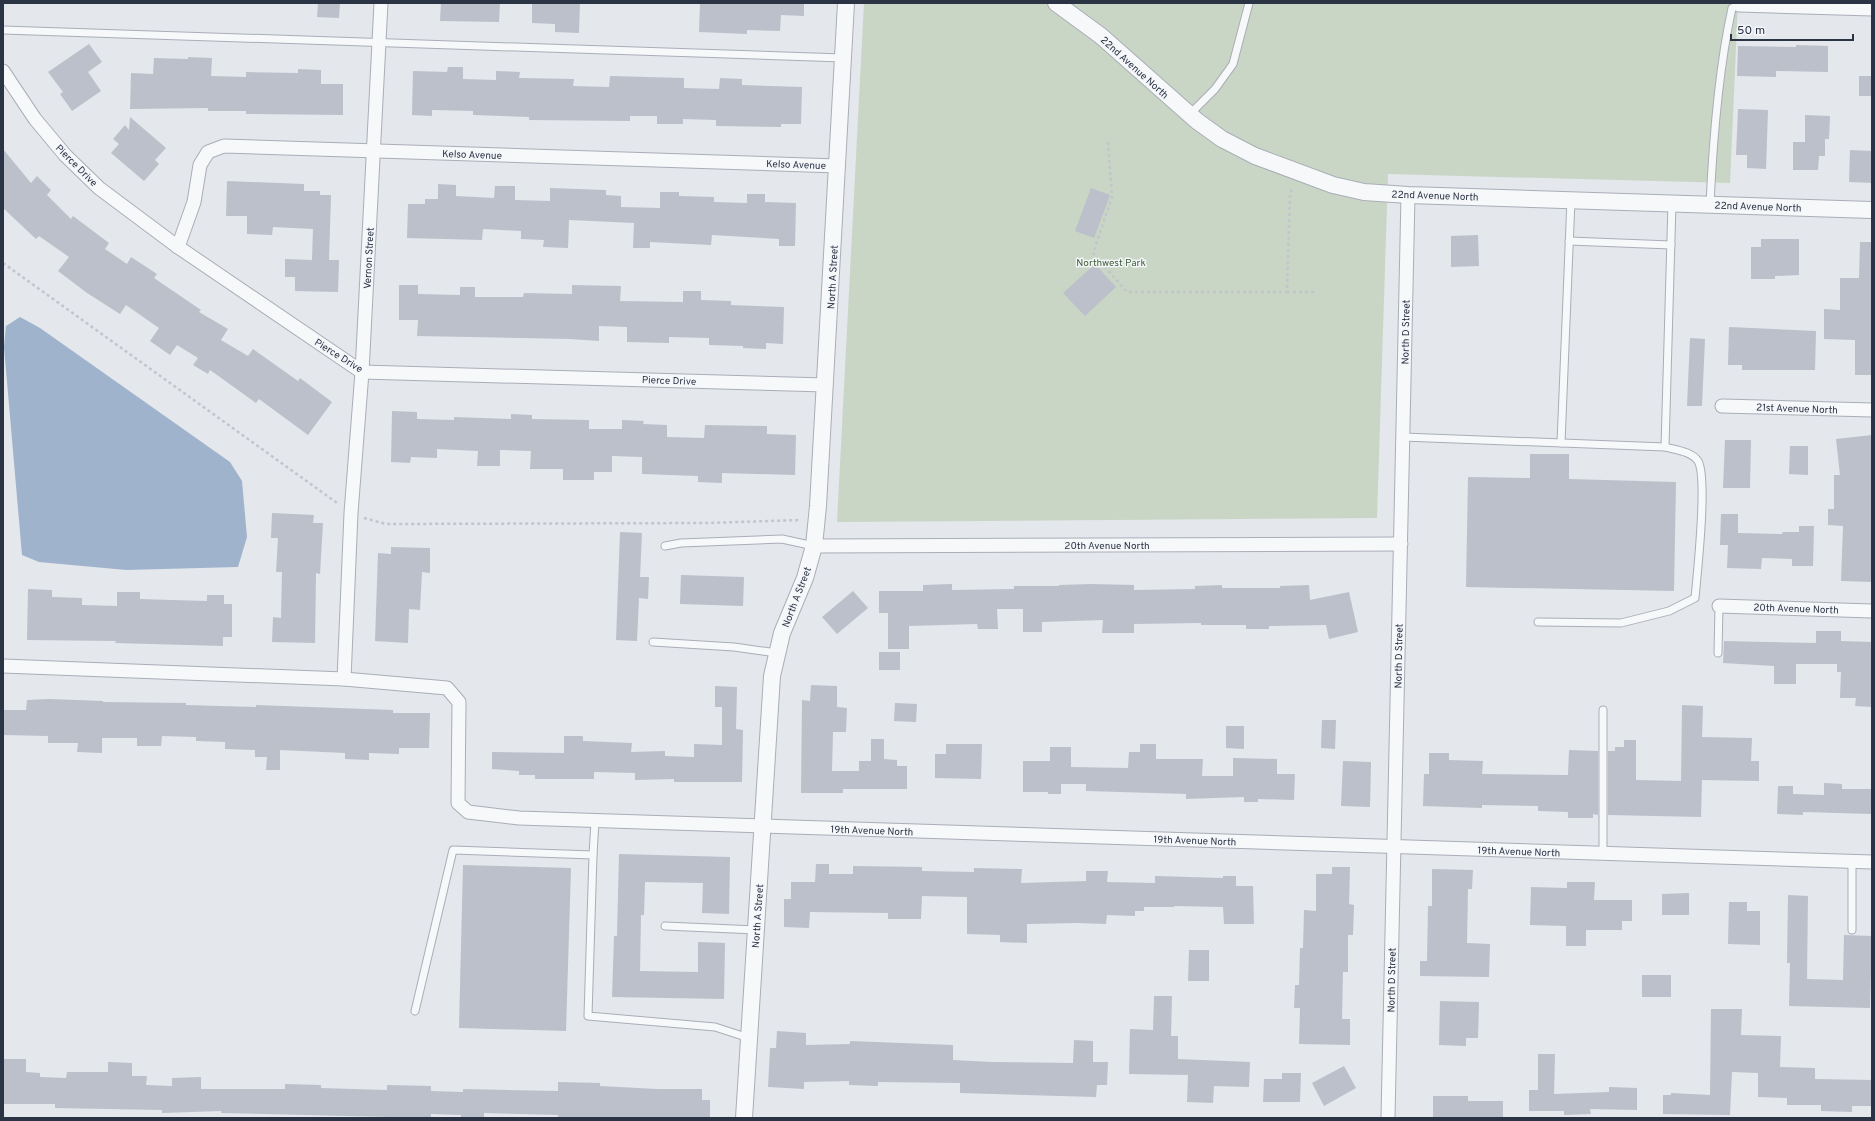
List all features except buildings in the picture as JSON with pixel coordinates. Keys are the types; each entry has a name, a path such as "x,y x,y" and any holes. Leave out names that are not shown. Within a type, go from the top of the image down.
{"street":[{"name":"Vernon Street","path":"344,679 351,513 362,372 381,3"},
{"name":"North A Street","path":"744,1118 772,676 782,633 805,578 814,546 826,385 846,3"},
{"name":"22nd Avenue North","path":"1056,3 1101,36 1190,114 1222,139 1255,156 1333,184 1364,192 1408,195 1872,210"},
{"path":"1738,4 1872,9"},
{"name":"Pierce Drive","path":"3,71 35,119 65,155 100,188 178,247 362,372 826,385"},
{"name":"Kelso Avenue","path":"178,247 194,202 200,165 208,152 224,146 838,166"},
{"name":"North D Street","path":"1388,1118 1408,195"},
{"name":"21st Avenue North","path":"1722,406 1872,410"},
{"name":"20th Avenue North","path":"814,546 1401,544"},
{"name":"20th Avenue North","path":"1719,606 1872,611"},
{"name":"19th Avenue North","path":"3,666 344,679 447,688 458,702 458,803 468,812 519,818 1872,862"}],"lane":[{"path":"1190,114 1215,89 1232,64 1249,3"},
{"path":"1710,204 1713,149 1721,67 1732,8 1738,4"},
{"path":"3,30 843,58"},
{"path":"1561,443 1571,200"},
{"path":"1665,447 1672,203"},
{"path":"1569,241 1671,245"},
{"path":"1403,437 1665,447 1687,452 1698,461 1701,476 1702,514 1695,598 1669,611 1621,623 1538,622"},
{"path":"665,546 681,542 782,539 814,546"},
{"path":"1718,653 1719,606"},
{"path":"653,642 734,647 777,653"},
{"path":"1602,853 1604,710"},
{"path":"595,821 588,1016 714,1027 749,1038"},
{"path":"415,1011 453,850 593,855"},
{"path":"1852,861 1852,930"},
{"path":"665,926 756,930"}],"path":[{"path":"1108,142 1112,197 1093,253 1127,292 1316,292"},
{"path":"1287,292 1290,193 1292,190"},
{"path":"3,263 351,513 369,521 386,524 700,523 816,520"}],"green space":[{"name":"Northwest Park","path":"864,3 1738,3 1730,183 1388,174 1377,518 837,522"}],"water":[{"path":"20,317 40,328 230,462 242,481 247,537 238,567 126,570 39,562 22,555 4,347 6,326"}]}
